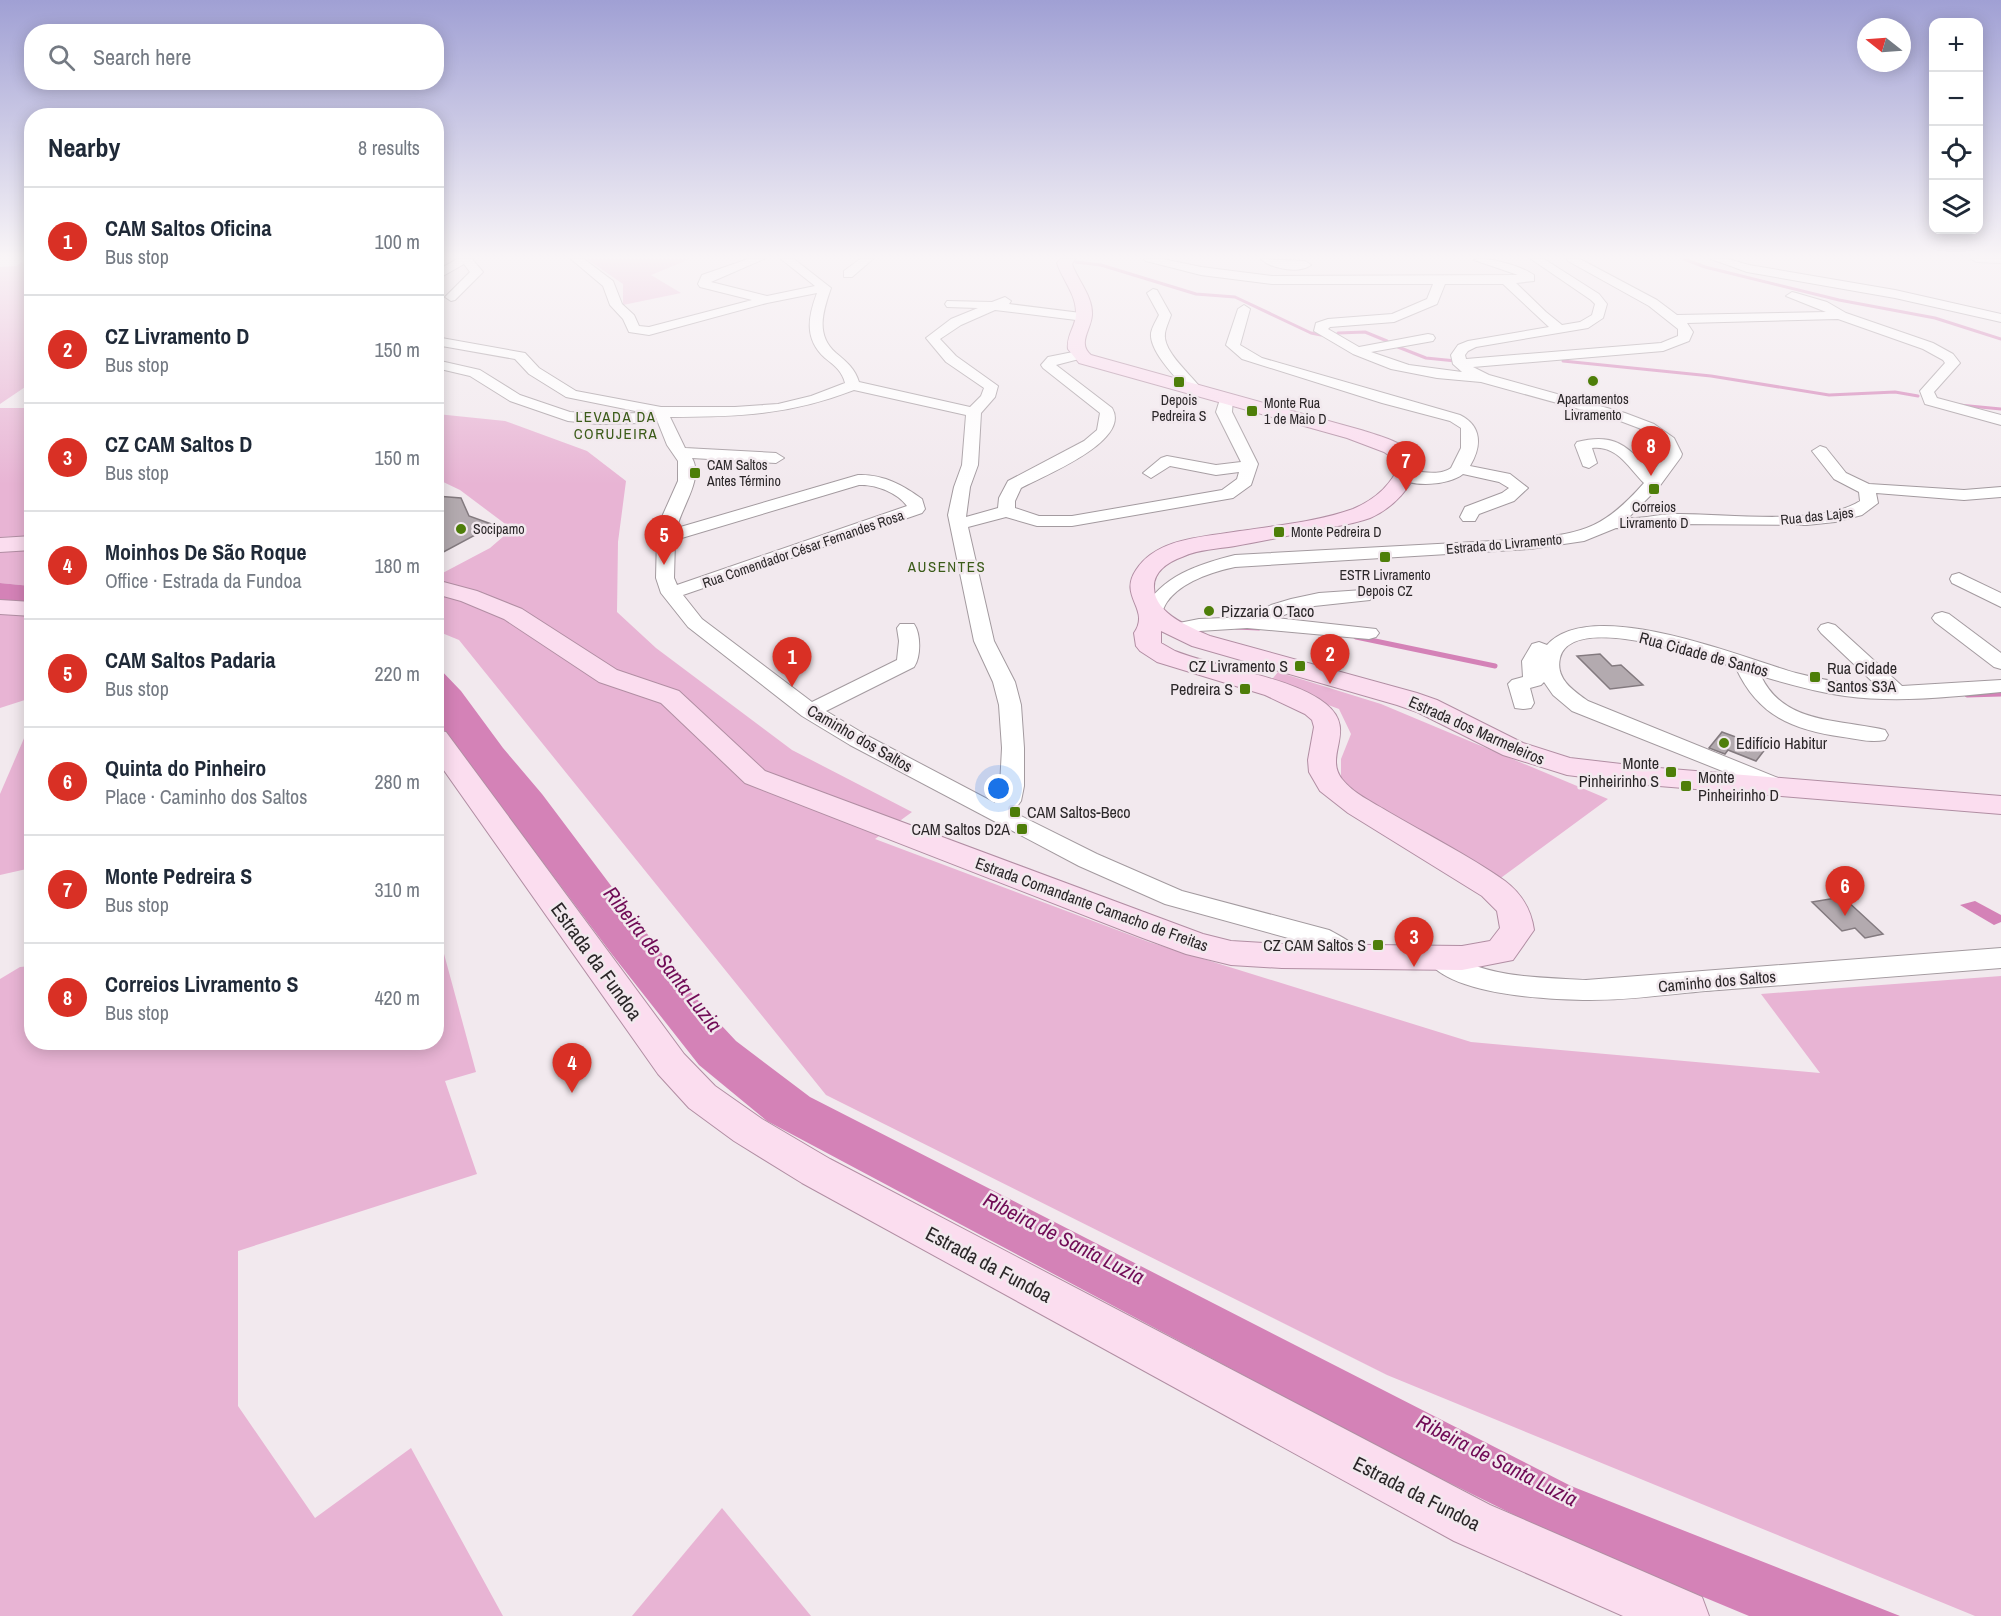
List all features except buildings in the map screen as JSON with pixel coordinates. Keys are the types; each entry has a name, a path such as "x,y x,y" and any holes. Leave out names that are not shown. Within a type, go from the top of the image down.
{"main road":[{"path":"1078,334 1076,342 1078,355 1098,365 1314,422 1390,448 1405,455 1410,462 1405,475"},
{"name":"Estrada dos Marmeleiros","path":"1405,475 1378,505 1356,516 1193,546 1162,557 1146,572 1142,583 1142,594 1153,611 1166,624 1201,641 1417,702 1513,749 1567,766 1780,787 2001,804"},
{"path":"0,545 24,544"},
{"name":"Estrada Comandante Camacho de Freitas","path":"444,589 469,596 513,614 608,676 670,697 755,777 1198,945 1231,952 1282,956 1462,958 1501,951 1516,930 1513,909 1501,895 1479,879 1344,797 1324,778 1321,765 1328,734 1327,720 1322,713 1302,701 1180,662 1155,651 1149,646 1147,633 1152,626 1153,611"},
{"path":"0,607 24,608"},
{"name":"Estrada da Fundoa","path":"444,749 671,1064 702,1097 739,1123 816,1171 1472,1523 1683,1616"}],"street":[{"path":"817,334 827,352 847,367 853,385"},
{"path":"938,334 933,338 938,346 970,374 991,386 992,391 974,412 970,465 962,487 957,515 984,641 1004,682 1010,705 1013,748 1012,786 1009,801 999,815"},
{"path":"1158,334 1158,339 1181,376 1196,391"},
{"path":"1236,334 1233,345 1237,350 1257,361 1455,418 1466,424 1470,430 1469,446 1461,470"},
{"path":"1327,334 1357,351 1384,362 1421,370 1484,378"},
{"path":"1529,334 1473,344 1463,348 1458,355 1460,364 1663,346 1684,338 1685,334"},
{"path":"1898,334 1948,357 1953,363 1927,391 1930,401 2001,420"},
{"path":"1357,351 1428,338"},
{"path":"444,342 520,356 534,371 571,394 662,414"},
{"path":"1007,512 1005,506 1007,497 1014,485 1090,444 1101,436 1106,428 1109,418 1107,411 1048,365 1053,360 1078,355"},
{"name":"Estrada do Livramento","path":"1153,611 1157,599 1192,576 1206,569 1235,561 1530,544 1573,538 1612,523 1653,483 1674,454 1668,441 1649,426 1484,378 1468,371 1460,364"},
{"path":"444,366 476,373 515,398 568,416 616,420 662,414 778,408 815,400 853,385 974,412"},
{"path":"960,524 1007,512 1037,521 1072,520 1227,494 1245,481 1250,464 1224,412 1226,399"},
{"name":"Caminho dos Saltos","path":"662,414 679,452 686,460 686,481 670,519 666,537 665,578 671,593 695,623 810,711 858,740 999,815 1088,860 1174,898 1319,937 1336,945 1349,956"},
{"path":"1589,463 1583,446 1614,445 1625,450 1653,483"},
{"path":"1820,451 1840,476 1867,490"},
{"path":"679,452 776,458"},
{"path":"1151,473 1167,461 1218,472 1230,471 1250,464"},
{"path":"1405,475 1439,478 1461,470 1504,478 1520,488 1508,497 1472,510 1469,517"},
{"name":"Rua Comendador César Fernandes Rosa","path":"666,537 858,480 867,479 886,483 916,503 916,509 900,516 671,593"},
{"name":"Rua das Lajes","path":"1612,523 1640,524 1669,519 1776,521 1844,515 1858,513 1865,508 1869,503 1867,490 1882,488 1964,495 2001,492"},
{"path":"1959,579 2001,601"},
{"path":"1253,624 1265,614 1299,603 1363,596"},
{"path":"1942,618 2001,663"},
{"path":"1580,706 1554,697 1534,681 1532,661 1545,641 1556,633 1612,622"},
{"path":"1176,629 1216,623 1369,633"},
{"path":"810,711 907,663 909,641 907,628"},
{"path":"1828,629 1895,691"},
{"name":"Rua Cidade de Santos","path":"1780,787 1580,706 1559,690 1550,674 1548,660 1554,648 1562,641 1582,633 1625,633 1664,639 1814,684 1848,690 1895,691 2001,686"},
{"path":"1745,664 1755,687 1782,713 1831,730 1877,735"},
{"path":"1523,703 1519,684 1534,681"},
{"name":"Caminho dos Saltos","path":"1439,957 1453,968 1518,985 1586,990 2001,958"}],"shaded area":[{"path":"0,334 24,334 24,388 0,404"},
{"path":"0,408 24,408 24,536 0,537"},
{"path":"444,415 505,421 587,451 626,481 618,542 617,612 656,648 792,750 912,812 875,839 1149,942 1471,1042 1820,1073 1761,994 2001,976 2001,1616 1975,1616 1387,1375 826,1095 459,640 444,634 444,572 490,548 512,529 460,490 444,482"},
{"path":"24,547 24,585 0,583 0,549"},
{"path":"0,614 24,616 24,700 0,708"},
{"path":"1278,672 1381,704 1608,799 1498,880 1356,795 1341,777 1341,759 1351,734 1339,709 1269,683"},
{"path":"24,738 24,870 0,875 0,794"},
{"path":"444,954 476,1072 445,1081 477,1174 238,1251 238,1406 315,1518 411,1448 503,1616 0,1616 0,979 24,967 24,1050 444,1050"},
{"path":"722,1508 811,1616 632,1616"}],"water":[{"path":"0,583 24,585 24,602 0,600"},
{"name":"Ribeira de Santa Luzia","path":"444,673 461,691 503,748 542,794 694,996 736,1041 810,1097 1571,1486 1900,1616 1749,1616 1557,1536 1387,1452 767,1121 699,1065 611,953 444,730"},
{"path":"1975,901 2001,915 2001,922 1994,925 1960,905"}],"waterway":[{"path":"1371,334 1387,341"},
{"path":"1987,334 2001,339"},
{"path":"1398,347 1426,358 1456,361"},
{"path":"1563,361 1711,376 1829,395 1895,392 1918,396"},
{"path":"1959,405 2001,409"},
{"path":"1237,627 1259,628"},
{"path":"1356,637 1495,666"},
{"path":"1967,695 2001,694"}],"place":[{"name":"Apartamentos Livramento","path":"1593,381"},
{"name":"Depois Pedreira S","path":"1179,382"},
{"name":"Monte Rua 1 de Maio D","path":"1252,411"},
{"name":"CAM Saltos Antes Término","path":"695,473"},
{"name":"Correios Livramento S","path":"1651,476"},
{"name":"Correios Livramento D","path":"1654,489"},
{"name":"Monte Pedreira S","path":"1406,491"},
{"name":"Socipamo","path":"461,529"},
{"name":"Monte Pedreira D","path":"1279,532"},
{"name":"ESTR Livramento Depois CZ","path":"1385,557"},
{"name":"CAM Saltos Padaria","path":"664,565"},
{"name":"Pizzaria O Taco","path":"1209,611"},
{"name":"CZ Livramento S","path":"1300,666"},
{"name":"Rua Cidade Santos S3A","path":"1815,677"},
{"name":"CZ Livramento D","path":"1330,684"},
{"name":"CAM Saltos Oficina","path":"792,687"},
{"name":"Pedreira S","path":"1245,689"},
{"name":"Edifício Habitur","path":"1724,743"},
{"name":"Monte Pinheirinho S","path":"1671,772"},
{"name":"Monte Pinheirinho D","path":"1686,786"},
{"name":"CAM Saltos-Beco","path":"1015,812"},
{"name":"CAM Saltos D2A","path":"1022,829"},
{"name":"Quinta do Pinheiro","path":"1845,916"},
{"name":"CZ CAM Saltos S","path":"1378,945"},
{"name":"CZ CAM Saltos D","path":"1414,967"},
{"name":"Moinhos De São Roque","path":"572,1093"}],"district":[{"name":"LEVADA DA CORUJEIRA","path":"616,424"},
{"name":"AUSENTES","path":"947,566"}]}
